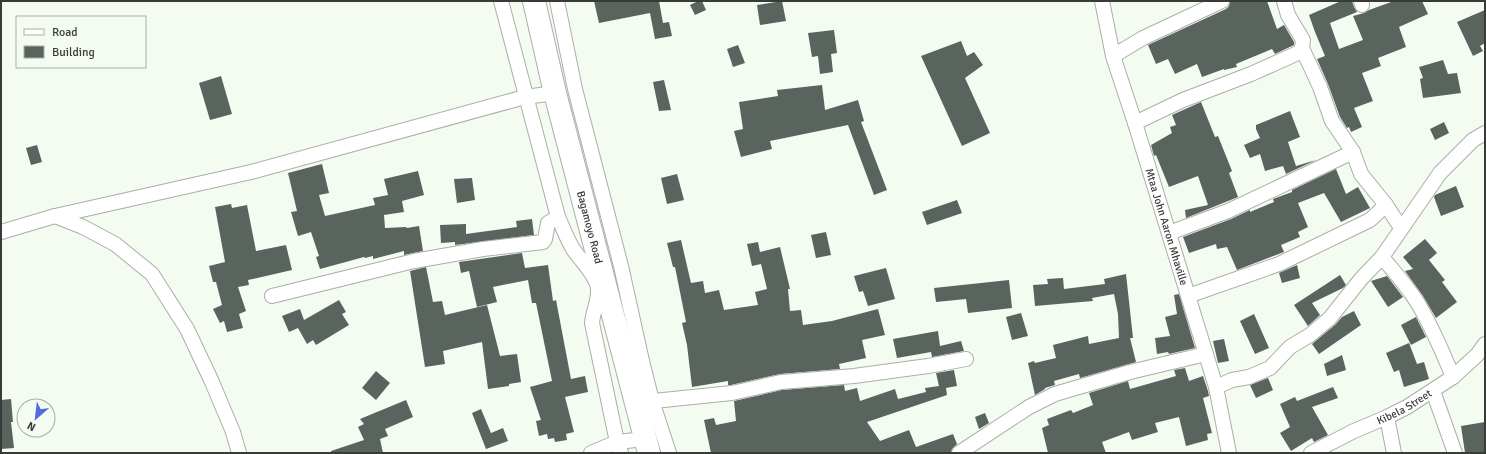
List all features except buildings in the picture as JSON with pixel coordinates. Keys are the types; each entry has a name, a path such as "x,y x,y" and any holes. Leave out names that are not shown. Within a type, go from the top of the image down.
{"highway":[{"name":"Bagamoyo Road","path":"534,1 602,287 644,402 647,446"}],"street":[{"path":"501,1 558,218 574,250 602,287 598,295 592,323 619,447"},
{"path":"557,1 575,89 621,266 644,402 669,453"},
{"name":"Mtaa John Aaron Mhaville","path":"1102,1 1113,56 1216,387 1229,453"},
{"path":"1113,56 1143,38 1222,1"},
{"path":"1284,1 1288,15 1302,40 1302,48 1320,87 1332,121 1353,152 1361,174 1386,205 1401,228"},
{"path":"1135,123 1183,100 1288,59 1298,53 1302,48"},
{"path":"1,232 55,216 251,172 525,97 555,93"},
{"path":"1216,387 1232,380 1249,377 1270,368 1290,347 1310,335 1330,318 1361,278 1382,257 1440,173 1473,140 1485,133"},
{"path":"1168,233 1228,211 1353,152"},
{"path":"1188,296 1279,264 1370,220 1386,205"},
{"path":"55,216 83,227 115,244 152,274 187,329 212,382 233,432 239,453"},
{"path":"272,296 414,261 483,249 543,242 548,223 558,218"},
{"path":"1382,257 1420,306 1439,343 1453,377"},
{"name":"Kibela Street","path":"1312,453 1354,431 1387,418 1433,391 1453,377 1477,355 1485,344"},
{"path":"959,453 1029,407 1055,394 1130,372 1206,354"},
{"path":"644,402 732,393 781,382 854,376 928,366 966,359"},
{"path":"1433,391 1455,453"},
{"path":"1387,418 1394,453"},
{"path":"591,453 619,447 647,446"}]}
